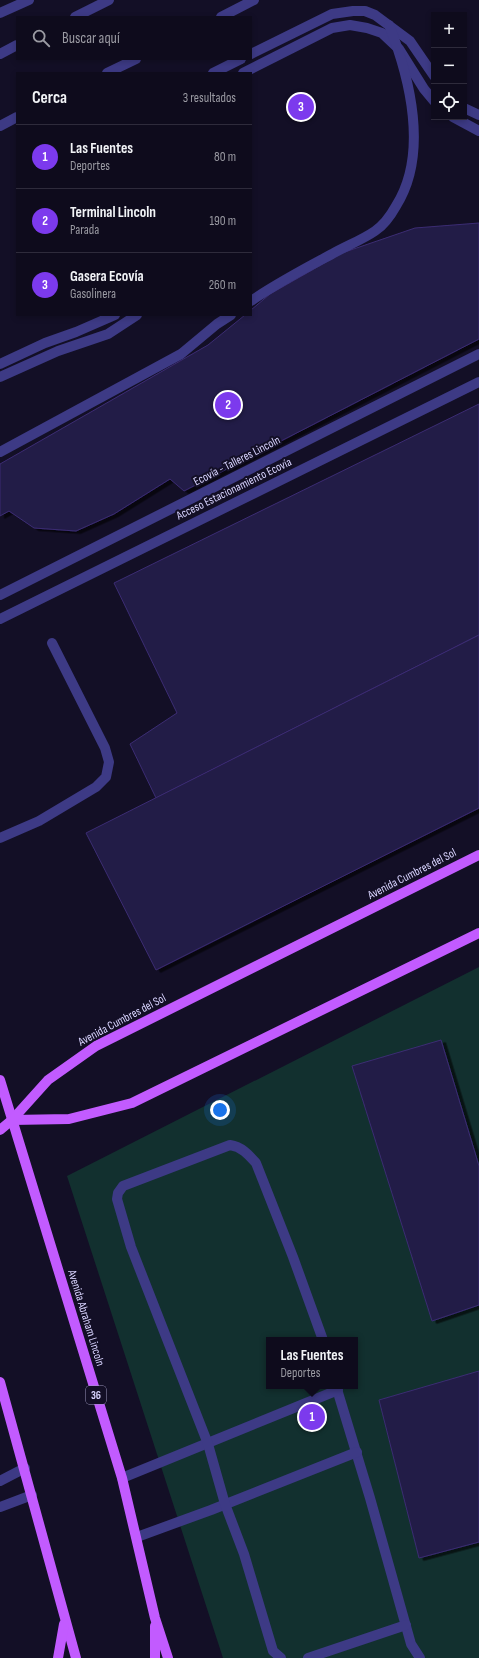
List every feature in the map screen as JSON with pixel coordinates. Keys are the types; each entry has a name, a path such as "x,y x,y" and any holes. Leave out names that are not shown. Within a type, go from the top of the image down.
{"main road":[{"name":"Avenida Cumbres del Sol","path":"0,1130 12,1120 48,1080 96,1046 479,855"},
{"path":"0,1113 12,1120 70,1119 132,1103 479,933"},
{"name":"Avenida Abraham Lincoln","path":"0,1080 122,1478 155,1618 168,1658"},
{"path":"0,1382 25,1468 76,1658"},
{"path":"155,1618 155,1658"},
{"path":"58,1658 65,1620"}],"street":[{"path":"0,13 29,0"},
{"path":"77,16 109,0"},
{"path":"223,16 254,0"},
{"path":"252,54 332,14 366,11 375,15 410,41 431,72"},
{"path":"245,72 332,28 350,25 368,28 382,33 399,49 411,101 413,130 412,166 403,196 390,216 376,230 282,280 252,300"},
{"path":"389,25 399,49 424,89 431,97"},
{"path":"0,54 16,46"},
{"path":"109,72 134,60"},
{"path":"215,72 239,60"},
{"path":"467,109 479,115"},
{"path":"0,126 16,118"},
{"path":"459,120 479,131"},
{"path":"0,364 45,343 76,332 113,316"},
{"path":"0,377 58,351 108,334 135,316"},
{"path":"0,452 181,354 217,324 229,316"},
{"name":"Ecovía - Talleres Lincoln","path":"2,592 479,354"},
{"name":"Acceso Estacionamiento Ecovía","path":"0,619 479,382"},
{"path":"0,838 39,821 96,787 106,777 109,762 105,748 52,643"},
{"path":"281,1658 273,1651 244,1554 225,1504 208,1444 127,1234 117,1199 118,1193 123,1186 230,1145 238,1146 256,1163 293,1257 322,1337"},
{"path":"122,1478 208,1444 335,1389"},
{"path":"337,1389 411,1644 420,1658"},
{"path":"137,1537 356,1452"},
{"path":"0,1481 25,1468"},
{"path":"0,1507 32,1495"},
{"path":"308,1658 406,1625"}],"green space":[{"path":"479,967 479,1658 223,1658 67,1176"}],"building":[{"path":"479,223 479,339 184,491 170,479 114,514 76,531 34,528 9,511 0,516 0,464 208,345 244,316 252,316 252,309 270,294 342,253 415,228"},
{"path":"479,404 479,635 156,798 130,744 177,713 114,583"},
{"path":"479,635 479,808 156,970 86,833"},
{"path":"441,1040 479,1166 479,1305 432,1321 352,1066"},
{"path":"479,1371 479,1542 419,1558 379,1400"}],"place":[{"name":"Gasera Ecovía","path":"301,107"},
{"name":"Terminal Lincoln","path":"228,405"},
{"name":"Las Fuentes","path":"312,1417"}]}
